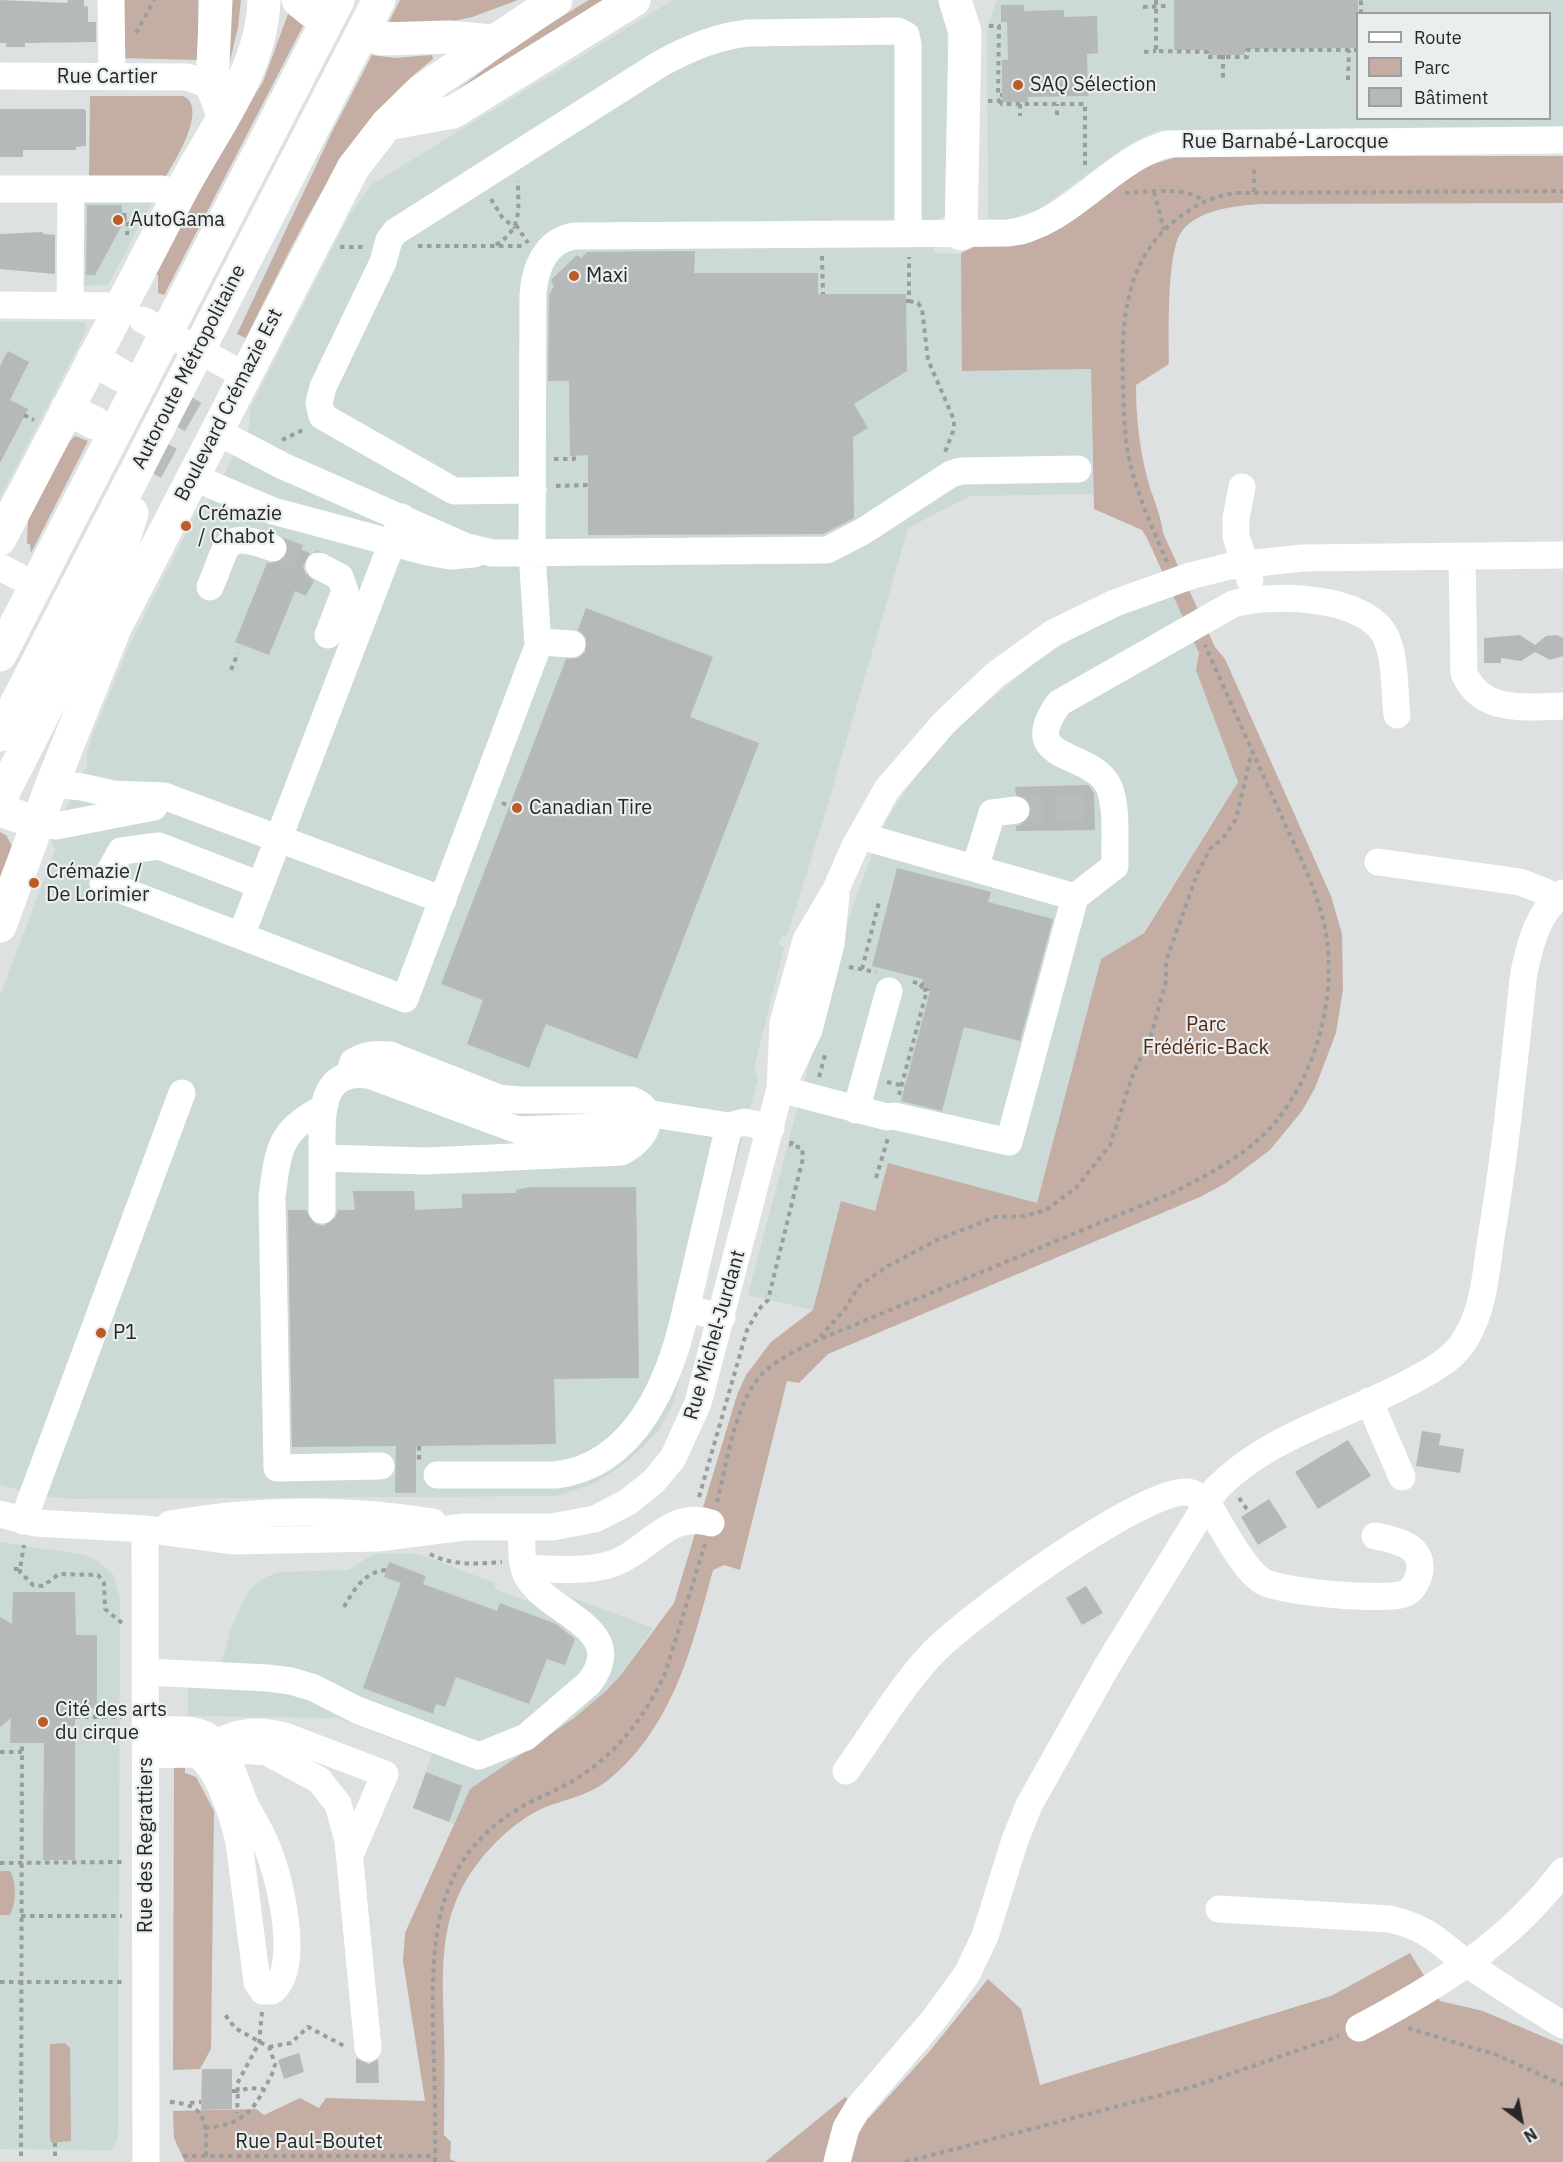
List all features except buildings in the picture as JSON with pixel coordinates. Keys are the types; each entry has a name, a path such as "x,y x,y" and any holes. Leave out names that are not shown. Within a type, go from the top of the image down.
{"main road":[{"path":"216,0 218,100"},
{"path":"0,539 93,359 132,313 218,100 254,58 261,33 264,0"},
{"name":"Autoroute Métropolitaine","path":"0,735 379,0"},
{"name":"Boulevard Crémazie Est","path":"0,926 37,823 20,794 212,428 244,375 348,177 387,124 427,86 492,40 556,0"},
{"path":"387,124 453,112 634,0"},
{"path":"956,0 977,19 961,234"},
{"name":"Autoroute Métropolitaine","path":"0,655 316,4"},
{"path":"380,39 449,37 492,40"},
{"path":"93,359 122,376"},
{"path":"67,409 97,424"},
{"path":"20,794 110,583 157,430"}],"street":[{"path":"111,0 112,77"},
{"path":"541,489 460,492 448,489 322,416 319,403 323,387 379,270 389,240 395,232 660,64 705,44 748,33 898,31 906,35 908,48 908,242"},
{"name":"Rue Cartier","path":"0,76 187,77 218,100"},
{"name":"Rue Barnabé-Larocque","path":"241,936 405,999 531,671 538,642 532,553 541,489 533,294 538,265 557,243 574,236 908,242 961,234 1008,233 1031,228 1135,159 1168,144 1563,140"},
{"path":"0,189 162,189 180,193"},
{"path":"70,305 71,189"},
{"path":"0,305 70,305 132,313 244,375"},
{"path":"212,428 283,466 467,547 487,552"},
{"path":"188,474 273,511 437,554 827,550 862,532 951,474 961,471 1078,469"},
{"path":"1242,487 1236,518 1236,536 1247,564 1253,598"},
{"path":"260,885 154,845 121,851 103,883 241,936 402,517"},
{"path":"210,587 226,549 232,541 241,538 273,549"},
{"path":"1075,897 861,836 887,789 913,756 980,687 1025,652 1053,633 1126,598 1190,576 1247,564 1302,558 1563,555"},
{"path":"1462,556 1464,673 1468,683 1487,700 1499,705 1563,706"},
{"path":"319,566 340,577 345,591 328,635"},
{"path":"780,1089 856,1110 1009,1142 1075,897 1115,866 1109,788 1094,769 1058,754 1049,744 1045,732 1049,717 1059,703 1233,604 1253,598 1278,598 1341,606 1362,613 1377,623 1391,653 1396,715"},
{"path":"538,642 554,641 572,644"},
{"path":"20,794 82,787 113,794 154,794 443,900"},
{"path":"37,823 56,826 157,806 194,807"},
{"path":"975,868 992,813 1016,810"},
{"name":"Rue Michel-Jurdant","path":"16,1527 145,1528 234,1541 340,1526 379,1514 464,1527 552,1527 595,1519 628,1502 654,1481 673,1458 690,1426 708,1372 722,1317 782,1131 780,1089 809,1030 831,944 836,889 861,836"},
{"path":"837,2162 846,2128 858,2108 922,2034 967,1974 985,1935 1015,1840 1029,1805 1107,1666 1207,1503 1237,1468 1261,1452 1285,1438 1391,1393 1448,1360 1465,1341 1476,1320 1500,1186 1524,972 1532,938 1543,913 1560,896 1520,882 1378,862"},
{"path":"856,1110 890,992"},
{"path":"322,1210 322,1109 331,1087 350,1075 372,1076 518,1130 620,1126 646,1113 729,1126 744,1122 782,1131"},
{"path":"16,1527 182,1093"},
{"path":"322,1109 300,1120 280,1147 272,1197 277,1468 381,1466"},
{"path":"322,1158 427,1161 621,1152 642,1138 647,1128 646,1113"},
{"path":"437,1475 571,1473 598,1462 626,1438 656,1398 678,1347 729,1126"},
{"path":"686,1309 722,1317"},
{"path":"1370,1401 1401,1477"},
{"path":"846,1771 928,1658 982,1610 1084,1540 1151,1502 1175,1493 1188,1492 1207,1503 1250,1569 1262,1581 1279,1588 1390,1597 1406,1593 1414,1586 1419,1574 1420,1562 1415,1550 1403,1543 1375,1536"},
{"path":"525,1568 579,1568 608,1565 631,1555 681,1520 702,1521"},
{"path":"147,1672 268,1678 291,1682 314,1688 357,1710 479,1756 519,1742 535,1731 589,1683 602,1658 595,1636 541,1592 525,1568 522,1527"},
{"name":"Rue des Regrattiers","path":"145,1528 146,2162"},
{"path":"147,1743 196,1731 216,1754 239,1842 256,1982 263,1991"},
{"path":"216,1754 245,1731 268,1732 285,1736 385,1774 350,1855"},
{"path":"216,1754 250,1749 267,1752 319,1780 338,1804 344,1819 350,1855 355,2047"},
{"path":"1359,2028 1430,1989 1505,1936 1547,1893 1563,1871"},
{"path":"1219,1909 1390,1919 1412,1925 1436,1936 1467,1964 1563,2025"}],"path":[{"path":"132,40 154,0"},
{"path":"1155,0 1156,51"},
{"path":"1143,7 1168,6"},
{"path":"977,19 999,26 998,95 1002,95"},
{"path":"1144,52 1207,52 1207,57 1247,57 1247,50 1356,50"},
{"path":"1348,80 1349,50"},
{"path":"1223,56 1223,80"},
{"path":"999,101 1002,104 1085,104 1084,165"},
{"path":"1020,104 1020,116"},
{"path":"1057,104 1057,115"},
{"path":"1254,156 1254,192"},
{"path":"495,246 516,226 518,178"},
{"path":"1149,520 1127,448 1122,330 1124,311 1136,273 1145,253 1164,230 1203,201 1218,195 1254,192 1563,191"},
{"path":"1154,192 1164,230"},
{"path":"408,246 531,246 516,226 502,217 493,203"},
{"path":"127,235 128,219 122,217 128,215"},
{"path":"908,242 908,301 918,303 922,309 928,360 954,420 949,441"},
{"path":"344,247 355,247"},
{"path":"822,250 823,294"},
{"path":"547,459 574,459 574,456"},
{"path":"541,489 588,485"},
{"path":"231,670 238,653"},
{"path":"702,1521 743,1403 751,1389 774,1364 818,1340 1174,1192 1230,1162 1272,1126 1303,1079 1315,1047 1327,990 1326,935 1307,873 1213,664"},
{"path":"818,1340 845,1309 859,1286 888,1266 937,1240 994,1217 1024,1216 1046,1210 1076,1188 1110,1145 1134,1071 1149,1043 1166,981 1166,961 1197,874 1210,849 1224,837 1236,819 1252,751"},
{"path":"862,969 879,902"},
{"path":"890,1082 905,1086"},
{"path":"435,2162 433,1955 442,1903 467,1855 485,1835 518,1809 589,1771 629,1735 656,1694 665,1674 747,1330 759,1308 768,1300 804,1158 802,1148 791,1145 782,1131"},
{"path":"876,1178 890,1131"},
{"path":"16,1527 20,1572 33,1585 43,1586 59,1574 98,1575 104,1583 105,1609 123,1624"},
{"path":"14,1569 20,1569"},
{"path":"344,1607 361,1581 375,1572 387,1570"},
{"path":"75,1717 123,1717"},
{"path":"21,2156 22,1743"},
{"path":"0,1752 22,1752"},
{"path":"0,1863 123,1862"},
{"path":"14,1895 21,1895"},
{"path":"21,1917 122,1916"},
{"path":"0,1982 122,1982"},
{"path":"237,2113 237,2084 259,2043 263,1991"},
{"path":"223,2012 235,2028 269,2047 291,2043 308,2026 355,2047"},
{"path":"1403,2027 1497,2055 1563,2085"},
{"path":"905,2162 1195,2086 1289,2055 1359,2028"},
{"path":"205,2128 236,2123 249,2110 274,2070 275,2064 269,2047"},
{"path":"232,2091 263,2089"},
{"path":"170,2102 201,2102"},
{"path":"187,2103 196,2109 205,2128 206,2156"},
{"path":"55,2143 55,2156"},
{"name":"Rue Paul-Boutet","path":"183,2156 396,2159 435,2156"}],"shaded area":[{"path":"673,0 946,0 948,67 945,216 933,222 934,253 962,254 962,370 1091,369 1093,494 970,496 908,528 787,936 782,935 778,944 784,947 754,1068 758,1078 673,1404 660,1428 644,1446 620,1467 593,1484 556,1496 70,1499 33,1495 0,1484 0,996 55,850 52,841 84,769 87,769 87,754 91,739 131,642 197,512 206,507 249,428 250,410 256,397 349,216 371,185"},
{"path":"997,0 1563,0 1563,126 1159,130 1131,143 1039,209 1011,219 988,218 987,28"},
{"path":"66,194 156,195 108,285 66,286"},
{"path":"0,322 84,322 87,329 0,498"},
{"path":"1173,595 1199,653 1196,670 1238,781 1143,933 1101,960 1037,1204 889,1163 875,1211 841,1202 813,1310 748,1295 845,928 877,840 893,809 919,772 955,729 1036,662 1078,635 1122,614"},
{"path":"0,1542 85,1555 96,1560 113,1574 120,1597 118,2131 117,2140 111,2150 0,2149"},
{"path":"374,1554 418,1554 495,1583 494,1589 546,1608 552,1590 653,1628 620,1676 607,1690 574,1718 470,1789 454,1824 413,1808 432,1754 338,1718 188,1716 188,1686 221,1666 230,1630 250,1588 268,1576 280,1572 348,1570"}],"green space":[{"path":"119,0 198,0 198,60 120,58"},
{"path":"228,0 241,0 238,27 229,65"},
{"path":"400,0 518,0 472,17 441,24 389,22"},
{"path":"589,0 614,0 445,99 522,41"},
{"path":"288,14 304,24 164,295 158,293 158,275 155,274 223,144 263,82"},
{"path":"372,55 395,58 432,55 433,59 401,87 347,152 304,224 246,338 237,334 331,134"},
{"path":"90,96 183,96 188,99 192,107 189,129 179,154 162,183 89,183"},
{"name":"Parc Frédéric-Back","path":"1180,156 1563,156 1563,203 1260,204 1218,210 1198,218 1182,231 1173,257 1169,315 1169,364 1136,385 1141,450 1163,533 1215,647 1225,659 1331,896 1342,934 1343,989 1336,1033 1315,1088 1302,1111 1270,1150 1226,1183 1200,1197 828,1354 799,1383 787,1381 740,1570 724,1565 713,1570 688,1657 664,1711 630,1760 607,1781 583,1794 541,1809 502,1836 470,1874 456,1901 444,1949 443,1982 444,2135 451,2142 450,2159 457,2162 185,2162 174,2138 173,2111 256,2109 264,2115 300,2098 319,2108 326,2098 425,2101 403,1961 405,1933 470,1789 574,1718 607,1690 674,1603 737,1395 746,1375 771,1342 813,1310 841,1201 875,1211 888,1163 1037,1203 1101,959 1144,933 1238,782 1196,670 1199,653 1147,538 1142,530 1094,509 1091,369 962,371 961,253 974,247 1022,245 1032,242 1147,166"},
{"path":"75,436 88,441 31,553 30,544 27,544 28,517 70,441"},
{"path":"0,832 6,835 12,846 0,877"},
{"path":"185,1761 185,1773 196,1777 214,1811 211,2049 200,2069 173,2070 174,1766"},
{"path":"0,1871 10,1871 14,1881 14,1899 10,1915 0,1915"},
{"path":"1410,1953 1440,2001 1483,2011 1563,2045 1563,2162 765,2162 845,2097 869,2118 929,2052 988,1979 1021,2009 1040,2085 1331,1996"},
{"path":"65,2043 70,2048 71,2141 52,2143 50,2140 50,2044"}],"tunnel":[{"path":"122,376 207,425"},
{"path":"97,424 183,471"},
{"path":"273,548 319,566"},
{"path":"1016,810 1094,807"}],"place":[{"name":"SAQ Sélection","path":"1018,85"},
{"name":"AutoGama","path":"118,220"},
{"name":"Maxi","path":"574,276"},
{"name":"Crémazie / Chabot","path":"186,526"},
{"name":"Canadian Tire","path":"517,808"},
{"name":"Crémazie / De Lorimier","path":"34,883"},
{"name":"P1","path":"101,1333"},
{"name":"Cité des arts du cirque","path":"43,1722"}]}
